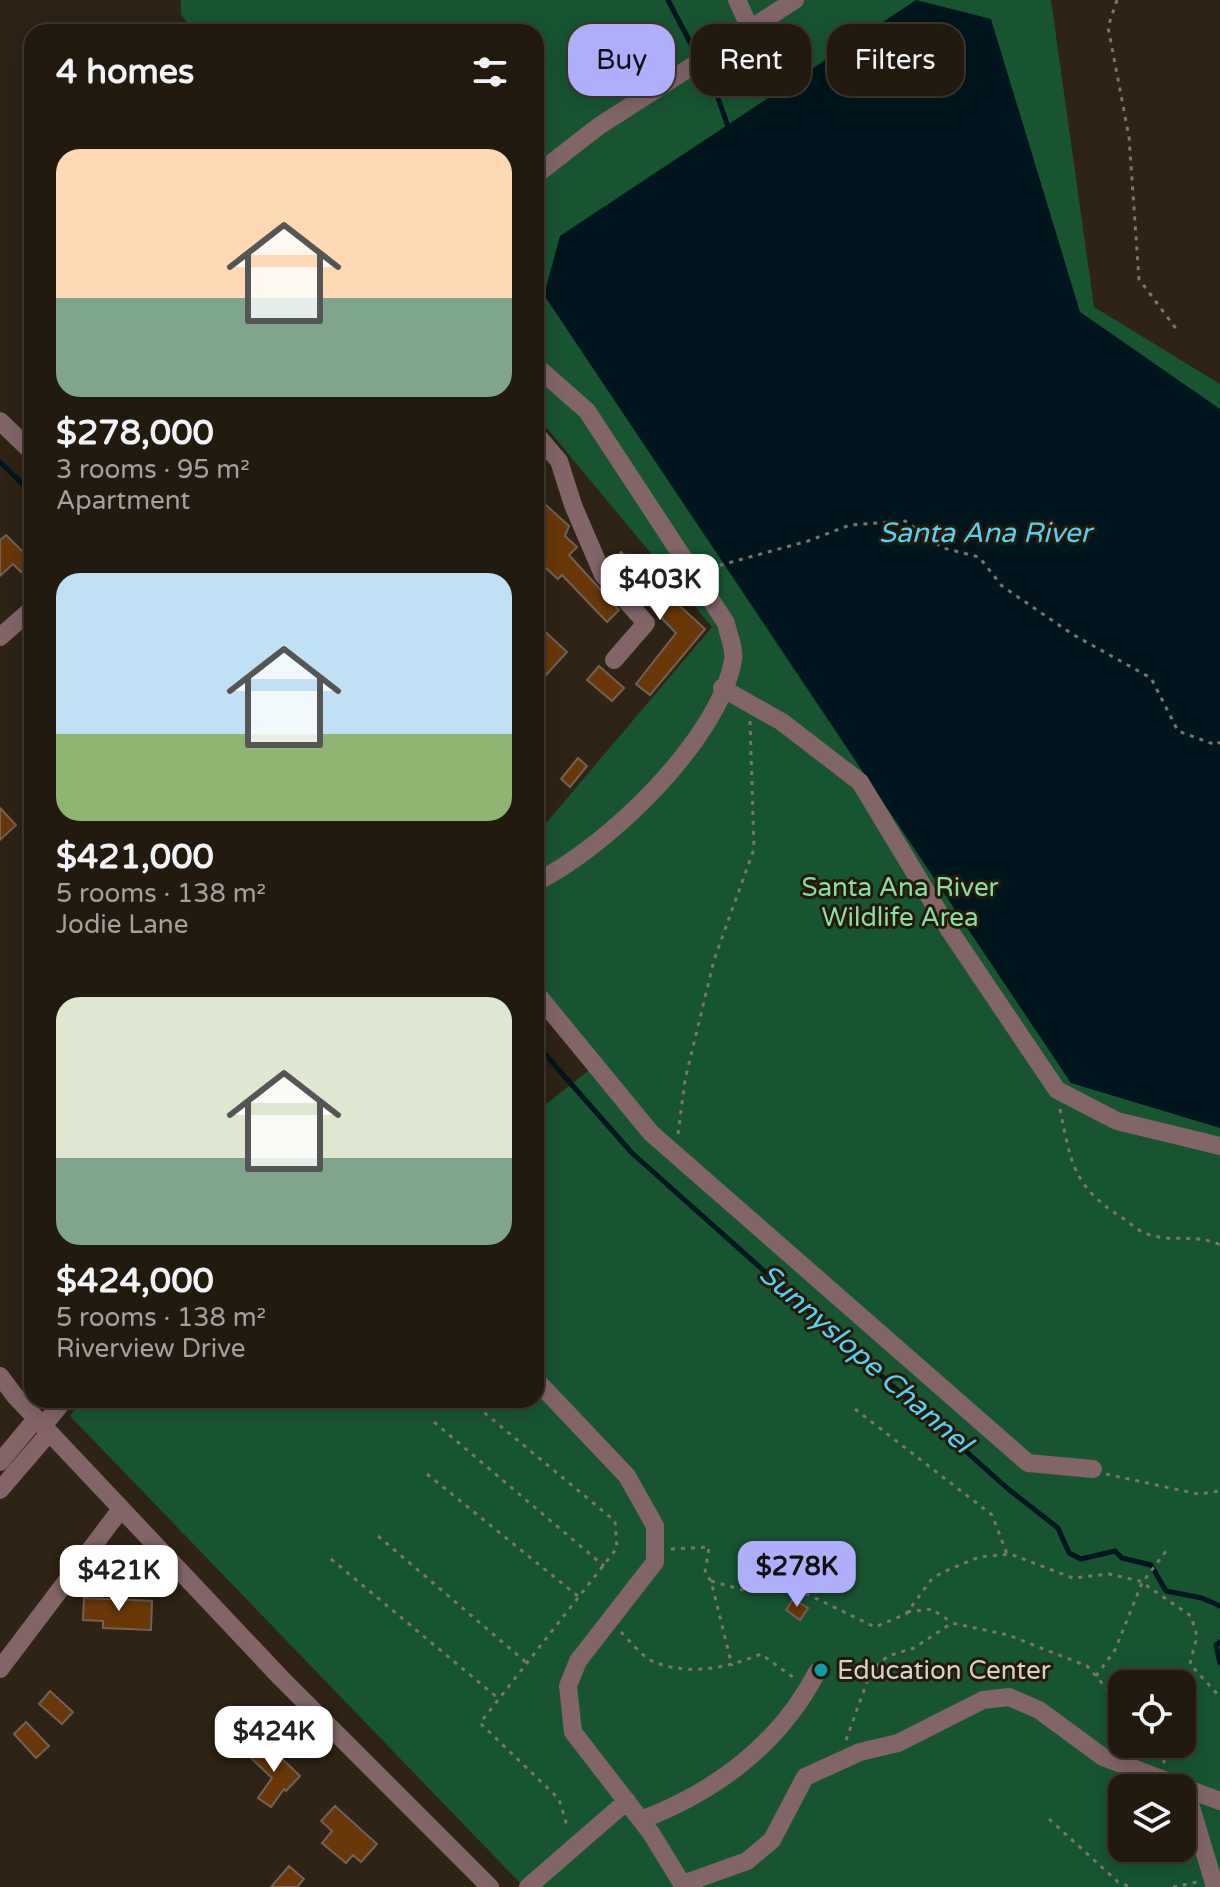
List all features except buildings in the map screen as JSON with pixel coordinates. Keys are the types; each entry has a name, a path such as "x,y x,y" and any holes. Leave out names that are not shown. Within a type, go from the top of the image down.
{"street":[{"path":"737,0 748,24"},
{"path":"756,24 795,0"},
{"path":"544,169 599,126 691,66"},
{"path":"544,373 587,411 695,572 726,623 734,657 698,735 619,828 561,870 544,878"},
{"path":"0,421 24,444"},
{"path":"544,443 559,461 573,505 603,575 646,623 614,660"},
{"path":"0,637 24,616"},
{"path":"722,688 782,722 860,782 950,931 1057,1090 1117,1121 1220,1146"},
{"path":"544,1003 651,1133 1028,1463 1093,1469"},
{"path":"0,1376 24,1405"},
{"path":"544,1388 627,1476 655,1526 655,1562 578,1661 568,1686 573,1732 641,1820 683,1886 747,1861 772,1840 805,1777 839,1761 898,1743 983,1700 1009,1697 1039,1710 1103,1757 1149,1774"},
{"path":"27,1408 471,1879 490,1887"},
{"path":"0,1490 57,1408"},
{"path":"0,1462 42,1426"},
{"path":"0,1669 121,1509"},
{"path":"641,1820 684,1803 758,1753 806,1694 817,1672"},
{"path":"1196,1791 1220,1801"},
{"path":"528,1887 627,1801"},
{"path":"1196,1823 1214,1883"}],"path":[{"path":"1117,0 1108,27 1129,137 1139,279 1177,330"},
{"path":"695,572 808,541 850,525 905,521 943,548 979,557 1002,586 1072,634 1151,678 1178,731 1216,745 1220,742"},
{"path":"676,1155 685,1080 714,960 754,849 748,735 752,705"},
{"path":"1057,1090 1068,1149 1081,1186 1105,1207 1148,1235 1208,1238 1220,1245"},
{"path":"479,1408 615,1521 617,1548 480,1723 559,1799 573,1847"},
{"path":"855,1409 992,1515 1007,1554"},
{"path":"434,1422 604,1566"},
{"path":"1093,1469 1198,1494 1219,1492"},
{"path":"427,1474 579,1597"},
{"path":"378,1536 527,1663"},
{"path":"655,1550 709,1547 705,1573 711,1581 732,1666"},
{"path":"1096,1676 1115,1650 1142,1583 1166,1551"},
{"path":"907,1612 931,1580 979,1557 1007,1554 1073,1578 1109,1574 1142,1583 1191,1616 1197,1636 1190,1664 1220,1697"},
{"path":"331,1559 499,1699"},
{"path":"711,1581 746,1591 782,1582 875,1627 907,1612 932,1609 958,1625"},
{"path":"611,1619 653,1662 702,1670 732,1666 761,1654 791,1677 801,1679 817,1672"},
{"path":"839,1761 871,1671 888,1656 914,1648 952,1623 1008,1635 1087,1666 1108,1690"},
{"path":"1049,1819 1118,1882 1131,1887"},
{"path":"1173,1887 1214,1883"}],"green space":[{"name":"Santa Ana River Wildlife Area","path":"181,0 1051,0 1094,307 1220,384 1220,1887 524,1887 70,1416 76,1408 544,1408 544,1106 601,1061 544,1005 544,826 712,627 544,425 544,24 188,24 181,14"}],"water":[{"name":"Santa Ana River","path":"916,0 991,19 1080,312 1220,409 1220,1128 1071,1083 544,295 560,236 771,96 811,96 811,70 827,59 827,96 964,96 964,24 880,24"}],"waterway":[{"path":"668,0 691,44"},
{"path":"717,96 729,129"},
{"name":"Sunnyslope Channel","path":"0,462 24,485"},
{"name":"Sunnyslope Channel","path":"544,1053 632,1153 1007,1488 1058,1528 1069,1553 1081,1559 1115,1551 1122,1558 1151,1565 1166,1591 1202,1598 1220,1606"},
{"name":"Sunnyslope Channel","path":"1220,1642 1216,1645 1220,1663"}],"place":[{"name":"Education Center","path":"821,1670"}]}
